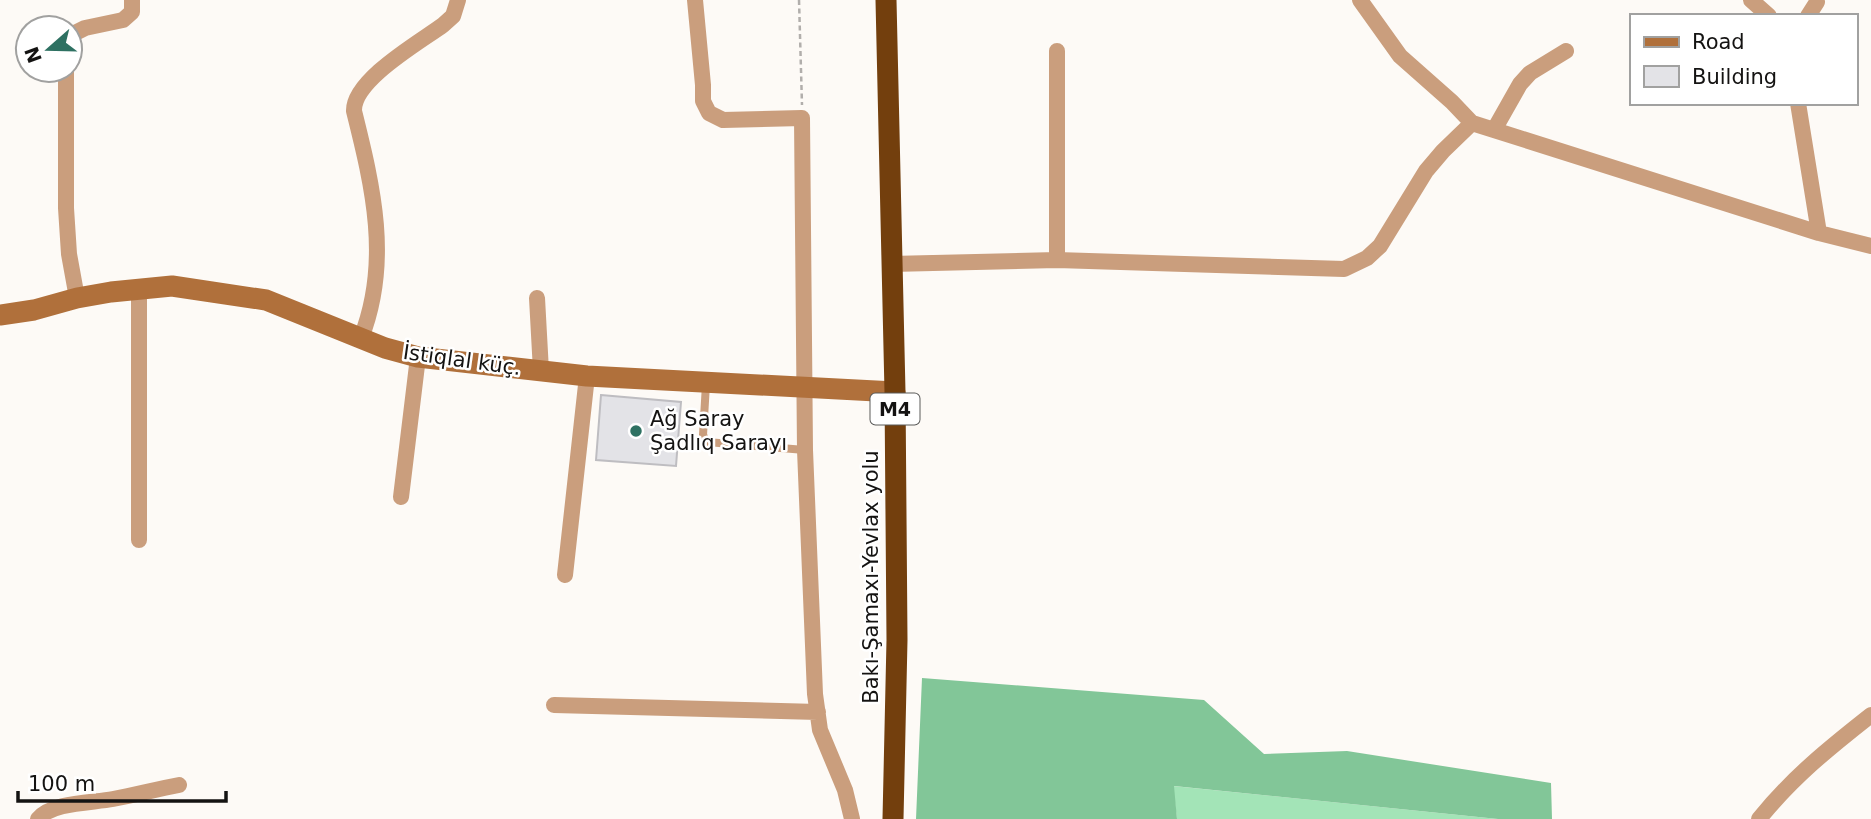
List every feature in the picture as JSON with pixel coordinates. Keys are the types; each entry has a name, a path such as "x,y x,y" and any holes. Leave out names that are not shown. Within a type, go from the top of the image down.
{"highway":[{"name":"Bakı-Şamaxı-Yevlax yolu","path":"886,0 895,392 897,640 893,819"}],"street":[{"path":"84,28 123,20 132,12 132,0"},
{"path":"361,338 370,316 378,246 354,104 371,79 453,16 458,0"},
{"path":"695,0 703,101 709,113 723,120 802,118 805,450 815,694 820,730 845,790 852,819"},
{"path":"1360,0 1400,56 1472,123 1819,233 1871,246"},
{"path":"1751,0 1767,14"},
{"path":"1057,51 1057,260"},
{"path":"1494,130 1520,84 1530,73 1566,51"},
{"path":"66,84 67,220 69,254 77,298"},
{"path":"1798,105 1819,233"},
{"path":"891,264 1057,260 1343,268 1367,258 1380,246 1426,171 1472,123"},
{"name":"İstiqlal küç.","path":"0,315 34,310 77,298 139,288 172,286 266,300 385,348 418,357 586,376 895,392"},
{"path":"139,288 139,540"},
{"path":"537,298 541,371"},
{"path":"401,497 418,357"},
{"path":"565,575 586,376"},
{"path":"554,705 818,712"},
{"path":"1759,819 1801,772 1871,715"},
{"path":"38,819 43,813 69,805 179,785"}],"lane":[{"path":"706,381 703,435 707,442 805,450"}],"path":[{"path":"799,0 802,118"}],"green space":[{"path":"922,678 1204,700 1264,754 1347,751 1551,783 1552,819 1498,819 1174,786 1177,819 916,819"},
{"path":"1173,786 1498,819 1177,819"}],"building":[{"path":"601,395 681,402 676,466 596,460"}],"place":[{"name":"Ağ Saray Şadlıq Sarayı","path":"636,431"}]}
